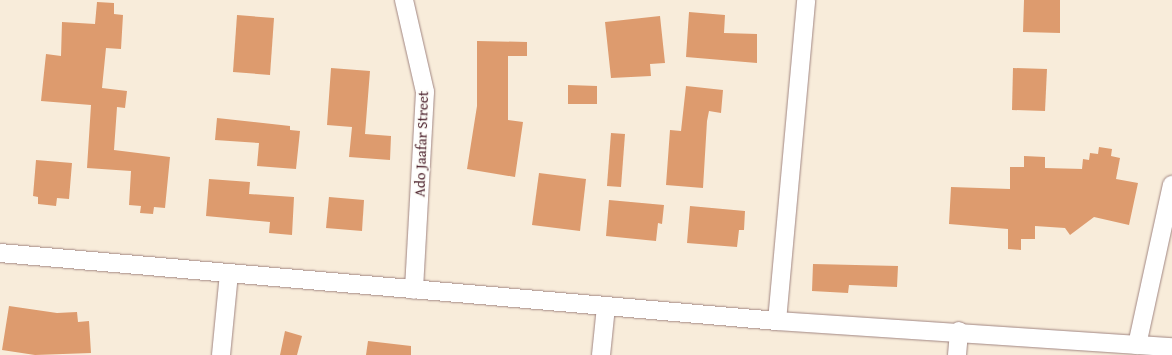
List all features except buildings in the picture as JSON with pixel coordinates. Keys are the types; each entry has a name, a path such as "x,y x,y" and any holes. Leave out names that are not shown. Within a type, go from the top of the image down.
{"street":[{"name":"Ado Jaafar Street","path":"404,0 425,92 414,290"},
{"path":"777,321 806,0"},
{"path":"1137,344 1172,185"},
{"path":"0,253 777,321 959,331 1172,347"},
{"path":"221,355 229,274"},
{"path":"601,355 606,307"},
{"path":"957,355 959,331"}]}
